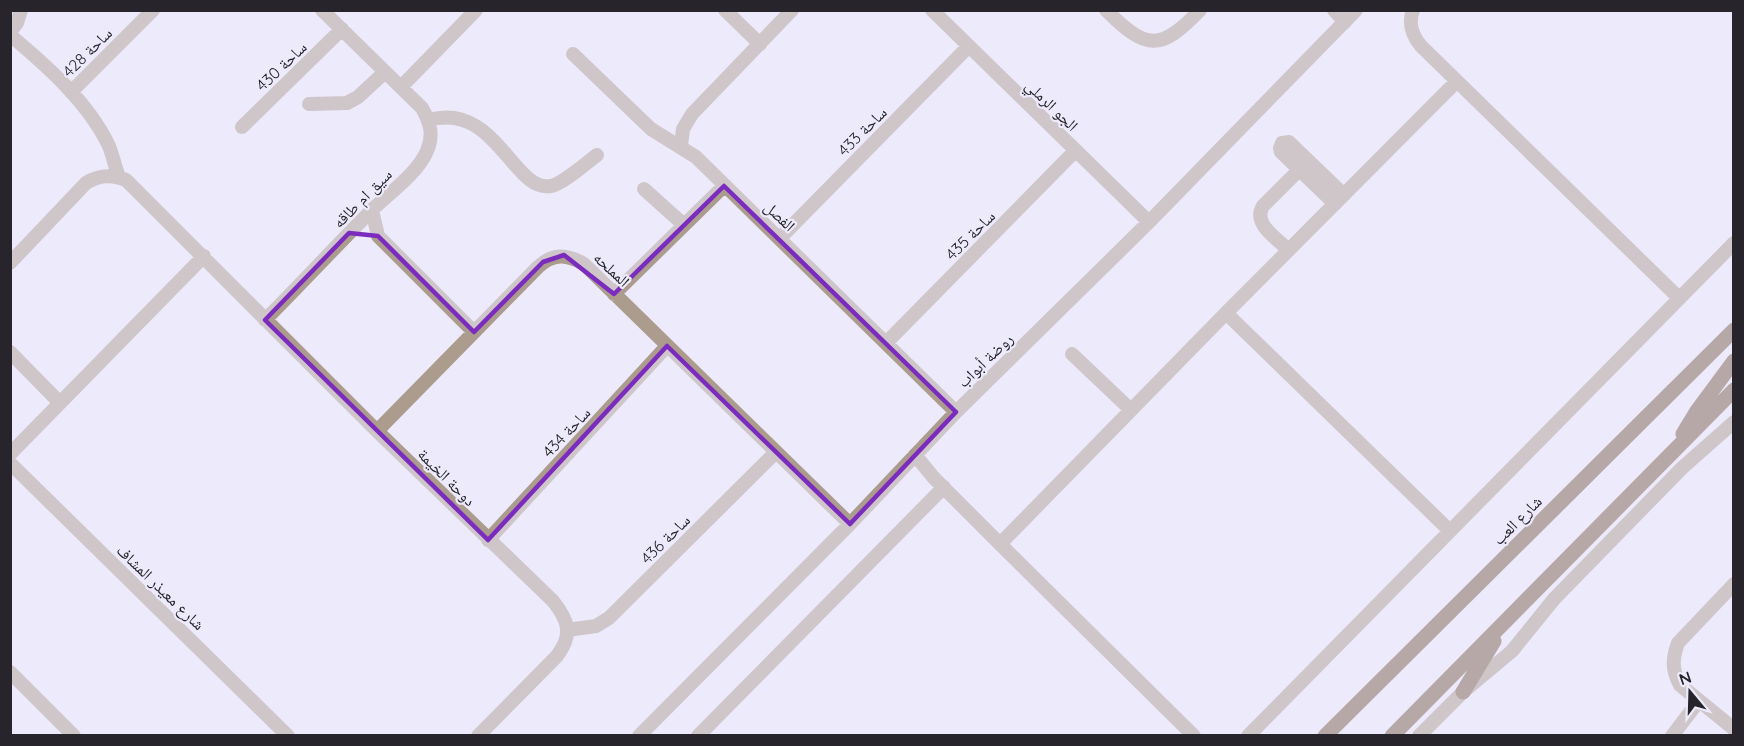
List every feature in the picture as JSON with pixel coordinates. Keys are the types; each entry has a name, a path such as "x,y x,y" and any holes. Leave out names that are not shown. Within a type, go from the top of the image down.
{"main road":[{"name":"شارع العب","path":"1325,735 1734,330"},
{"path":"1671,454 1696,411 1734,361"},
{"path":"1392,735 1734,390"},
{"path":"1462,692 1509,618"}],"street":[{"path":"10,18 19,10"},
{"path":"10,263 86,183 102,176 119,177 109,147 94,121 44,63 10,34 17,23 19,10"},
{"name":"ساحة 428","path":"70,92 153,10"},
{"path":"322,10 422,108 429,120 451,116 474,124 529,179 543,186 558,184 597,155"},
{"path":"401,87 476,10"},
{"path":"725,10 760,44"},
{"path":"681,146 683,129 692,114 792,10"},
{"name":"الجو الرملي","path":"932,10 1149,222"},
{"path":"1106,10 1133,36 1154,41 1174,35 1200,10"},
{"path":"1334,10 1345,21"},
{"name":"روضة أبواب","path":"639,735 850,524 956,412 1149,222 1356,10"},
{"path":"1413,10 1410,23 1415,39 1679,298"},
{"name":"ساحة 430","path":"242,127 342,29"},
{"name":"ساحة 433","path":"780,238 969,46"},
{"name":"الفصل","path":"573,54 651,129 696,157 956,412"},
{"path":"309,104 347,103 358,97 385,72"},
{"path":"1000,544 1457,81"},
{"name":"سيق ام طاقه","path":"265,320 422,161 430,141 429,120"},
{"path":"1289,142 1339,199 1299,170 1281,152 1282,143 1289,142"},
{"name":"ساحة 435","path":"887,342 1076,151"},
{"path":"1288,250 1262,223 1260,212 1263,206 1299,170"},
{"name":"دوحة الخيمة","path":"119,177 132,185 377,431 553,601 565,619 567,630"},
{"path":"614,294 724,186"},
{"path":"644,189 684,225"},
{"path":"372,210 378,236 474,332"},
{"path":"349,233 378,236"},
{"path":"1248,735 1734,243"},
{"name":"المملحه","path":"377,431 538,267 549,258 564,255 584,264 850,524"},
{"path":"10,454 204,256"},
{"path":"1226,313 1450,531"},
{"name":"ساحة 434","path":"488,540 667,346"},
{"path":"10,352 60,403"},
{"path":"1072,354 1131,410"},
{"path":"1419,735 1462,692 1512,651 1562,592 1682,468 1734,422"},
{"name":"ساحة 436","path":"567,630 596,627 609,618 776,453"},
{"path":"915,455 944,488 1194,735"},
{"name":"شارع معيذر المشاف","path":"10,463 288,735"},
{"path":"698,735 944,488"},
{"path":"1734,584 1678,643 1673,664 1680,685 1698,702 1734,729"},
{"path":"484,734 565,646 567,630"},
{"path":"10,672 74,735"},
{"path":"1672,735 1698,702"}],"highlighted area":[{"path":"724,186 956,412 850,524 667,346 488,540 265,320 349,233 378,236 474,332 543,262 564,255 614,294"}]}
